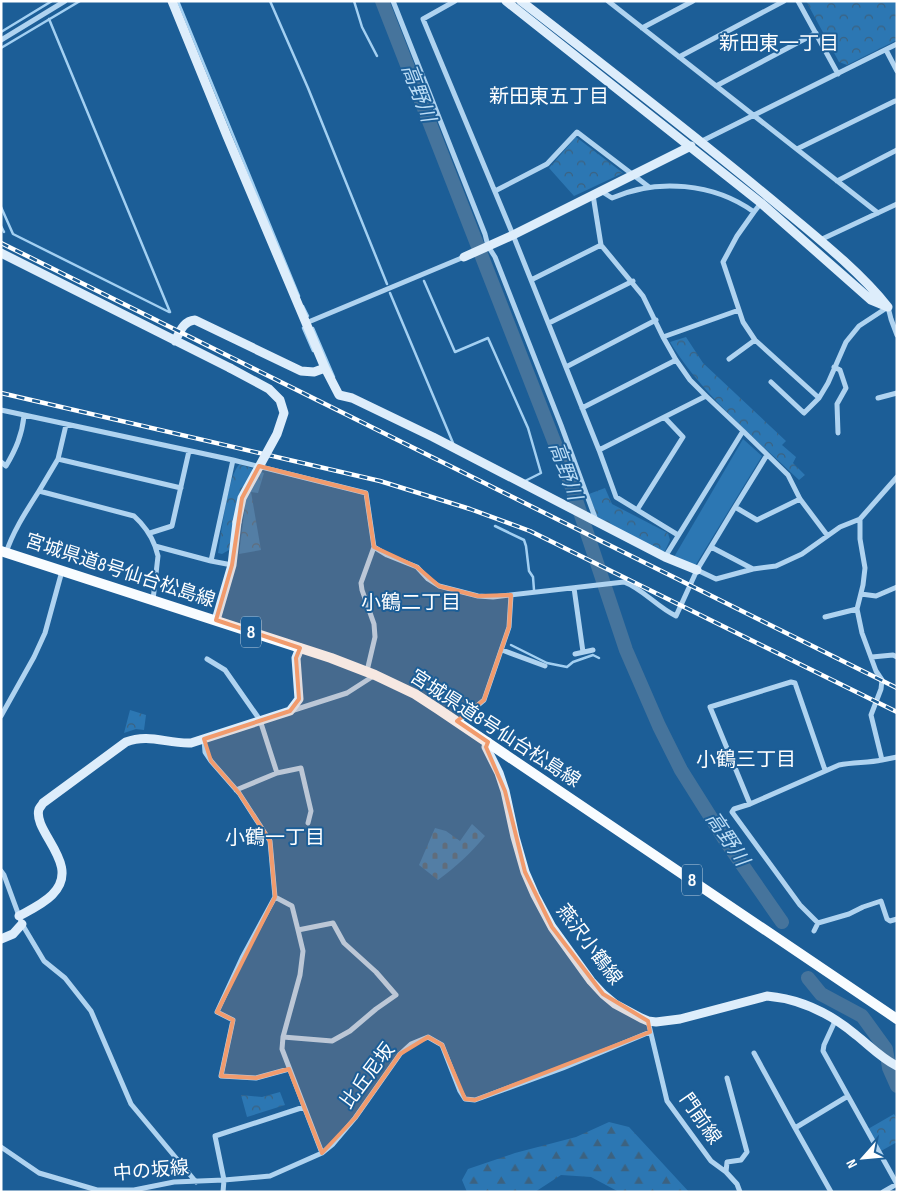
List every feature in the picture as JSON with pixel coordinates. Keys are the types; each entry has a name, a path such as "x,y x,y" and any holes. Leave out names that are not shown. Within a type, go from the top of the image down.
{"main road":[{"name":"宮城県道8号仙台松島線","path":"4,552 300,648 371,673 414,694 897,1019"}],"street":[{"path":"1,40 65,1"},
{"path":"172,1 325,368 339,395 352,398 416,429 595,522 665,557 716,579 753,569 776,566 802,554 840,527 860,519 897,478"},
{"path":"392,1 485,234 487,247 498,266 561,424 595,522"},
{"path":"455,1 423,18 566,366 616,497 678,535"},
{"path":"506,1 761,202 871,300 893,305"},
{"path":"521,1 702,141 820,240 878,294 893,305"},
{"path":"608,1 878,213"},
{"path":"642,28 693,1"},
{"path":"679,57 784,1"},
{"path":"798,1 838,74"},
{"path":"716,86 816,34"},
{"path":"702,141 897,44"},
{"path":"886,50 897,71"},
{"path":"797,150 897,101"},
{"path":"495,190 547,164 576,132 649,187"},
{"path":"306,322 487,247 691,146"},
{"path":"837,181 897,150"},
{"path":"597,193 612,198 624,192 649,187 674,186 713,191 740,202 754,212"},
{"path":"597,193 601,245 633,281 643,296 676,360 690,380 788,475 800,499 827,535"},
{"path":"761,202 737,236 723,262 746,326 755,340 819,398"},
{"path":"820,240 897,204"},
{"path":"531,280 601,245"},
{"path":"1,253 230,368 269,389 280,400 284,413 277,434 242,498 232,565 216,620"},
{"path":"548,323 633,281"},
{"path":"893,305 891,320 897,335"},
{"path":"771,382 804,413 819,398 828,383 846,342 859,326 893,305"},
{"path":"663,337 740,310"},
{"path":"175,341 185,324 189,320 195,320 301,371 308,372 325,368"},
{"path":"566,366 656,320"},
{"path":"729,359 755,340"},
{"path":"582,408 676,360"},
{"path":"834,367 840,370 846,388 837,404 838,433"},
{"path":"878,398 897,393"},
{"path":"599,450 706,396"},
{"path":"1,410 233,460 366,493 374,547 361,583 374,624 375,637 371,673 347,693 191,743 147,737 126,742 43,803 39,810 39,819 60,863 62,876 60,885 54,894 21,920 13,934 1,939"},
{"path":"1,462 6,466 18,446 24,416"},
{"path":"636,510 683,437 665,418"},
{"path":"4,552 58,459 66,425"},
{"path":"665,557 743,431"},
{"path":"150,533 172,526 189,451"},
{"path":"374,547 386,555 417,567 428,579 439,586 478,596 493,597 624,582 631,585 666,612 676,616 697,570 767,455"},
{"path":"58,459 181,488"},
{"path":"211,561 233,460"},
{"path":"39,491 134,516 143,524 150,533 158,556 153,600"},
{"path":"735,507 756,520 800,499"},
{"path":"860,519 860,539 865,568 857,609 862,633 876,671 882,680 881,689 871,715 882,760"},
{"path":"155,546 232,565"},
{"path":"711,547 753,569"},
{"path":"1,716 45,634 62,571"},
{"path":"861,594 876,596 897,587"},
{"path":"574,588 583,652"},
{"path":"458,722 484,700 509,627 511,595"},
{"path":"825,617 857,609"},
{"path":"290,711 299,699 296,658 300,648"},
{"path":"502,650 545,666"},
{"path":"575,654 593,650"},
{"path":"872,657 893,655 897,657"},
{"path":"207,659 225,670 260,720 278,773"},
{"path":"750,804 710,707 791,682 795,683 825,770"},
{"path":"204,739 210,762 236,790 270,841 275,897 242,958 217,1012 233,1020 221,1076 256,1078 289,1069"},
{"name":"燕沢小鶴線","path":"488,742 486,747 506,791 515,837 534,895 552,927 591,981 614,1004 648,1021 666,1022 768,996 777,997 817,1009 836,1019 881,1057 894,1065"},
{"path":"818,922 800,905 732,812 734,809 750,804 839,764 864,763 897,757"},
{"path":"236,790 278,773 301,768 311,811 308,823"},
{"path":"1,871 21,920 44,961 65,978 91,1011 131,1104 196,1182"},
{"path":"275,897 292,906 304,951 300,975 283,1037 282,1049 322,1153"},
{"path":"818,922 849,914 881,901 887,919 890,921 897,919"},
{"path":"814,931 818,922"},
{"path":"283,1037 332,1041 350,1031 396,995 376,972 344,943 333,923 298,930"},
{"path":"836,1019 824,1045 824,1051 897,1184 884,1192"},
{"name":"門前線","path":"648,1021 667,1101 711,1161 726,1172 737,1184 740,1192"},
{"name":"比丘尼坂","path":"224,1180 270,1176 322,1153 333,1144 355,1118 400,1054 411,1044 428,1037 442,1045 465,1099 475,1100 563,1068 650,1032"},
{"path":"754,1054 831,1192"},
{"path":"726,1172 727,1162 741,1160 747,1152 727,1078"},
{"path":"796,1128 848,1096"},
{"path":"223,1192 224,1180 215,1136 304,1107"},
{"name":"中の坂線","path":"1,1147 39,1173 96,1190 134,1190 174,1182 224,1180"}],"highlighted area":[{"path":"259,466 366,493 374,547 417,567 439,586 478,596 511,595 509,627 484,700 457,721 488,742 486,747 505,791 525,872 552,927 603,994 648,1021 650,1032 475,1100 465,1099 442,1045 428,1037 400,1054 355,1118 322,1153 289,1069 256,1078 221,1076 233,1020 217,1012 275,897 270,841 239,793 211,761 204,739 290,711 299,699 296,658 300,648 216,620 232,565 242,498"}],"green space":[{"path":"806,1 897,1 897,40 847,65 839,62"},
{"path":"576,137 623,173 574,196 549,168"},
{"path":"686,337 703,363 786,441 782,445 796,457 793,463 805,475 799,480 713,398 683,362 670,342"},
{"path":"743,439 762,456 695,566 674,557"},
{"path":"240,464 264,473 258,493 251,492 261,550 239,554 245,506 238,504 229,550 222,554 218,553 226,506 232,479"},
{"path":"605,488 612,504 668,533 670,540 665,551 660,551 599,521 589,494"},
{"path":"130,710 146,715 144,730 136,729 124,733"},
{"path":"472,824 485,836 469,854 445,875 438,880 419,865 435,828 446,831 460,841"},
{"path":"280,1092 285,1105 247,1117 241,1095 262,1097"},
{"path":"894,1114 897,1119 897,1142 881,1151 868,1129"},
{"path":"609,1122 629,1127 689,1192 619,1192 591,1177 561,1175 535,1192 467,1192 462,1180 468,1169 515,1153 576,1137"}],"waterway":[{"path":"1,32 52,1"},
{"path":"1,48 80,1"},
{"path":"178,1 299,296"},
{"path":"270,1 308,88 387,284"},
{"path":"354,1 362,27 377,56"},
{"name":"高野川","path":"382,1 570,482 626,650 659,726 681,770 725,840 782,922"},
{"path":"49,19 170,312"},
{"path":"1,207 13,234 169,312"},
{"path":"1,226 4,232"},
{"path":"424,281 455,352 488,338 528,428 541,473 525,481"},
{"path":"390,293 453,443"},
{"path":"303,306 308,316"},
{"path":"303,328 313,351"},
{"path":"313,328 334,377"},
{"path":"495,526 524,540 529,571 533,577 534,590"},
{"path":"511,645 547,663 567,667 573,662 593,655 599,658"},
{"name":"高野川","path":"808,978 821,994 862,1016 886,1049 889,1068 897,1086"}],"railway":[{"path":"1,243 897,688"},
{"path":"1,393 380,481 470,509 530,531 897,712"}],"district":[{"name":"新田東一丁目","path":"779,44"},
{"name":"新田東五丁目","path":"549,97"},
{"name":"小鶴二丁目","path":"411,603"},
{"name":"小鶴三丁目","path":"746,760"},
{"name":"小鶴一丁目","path":"275,838"}]}
